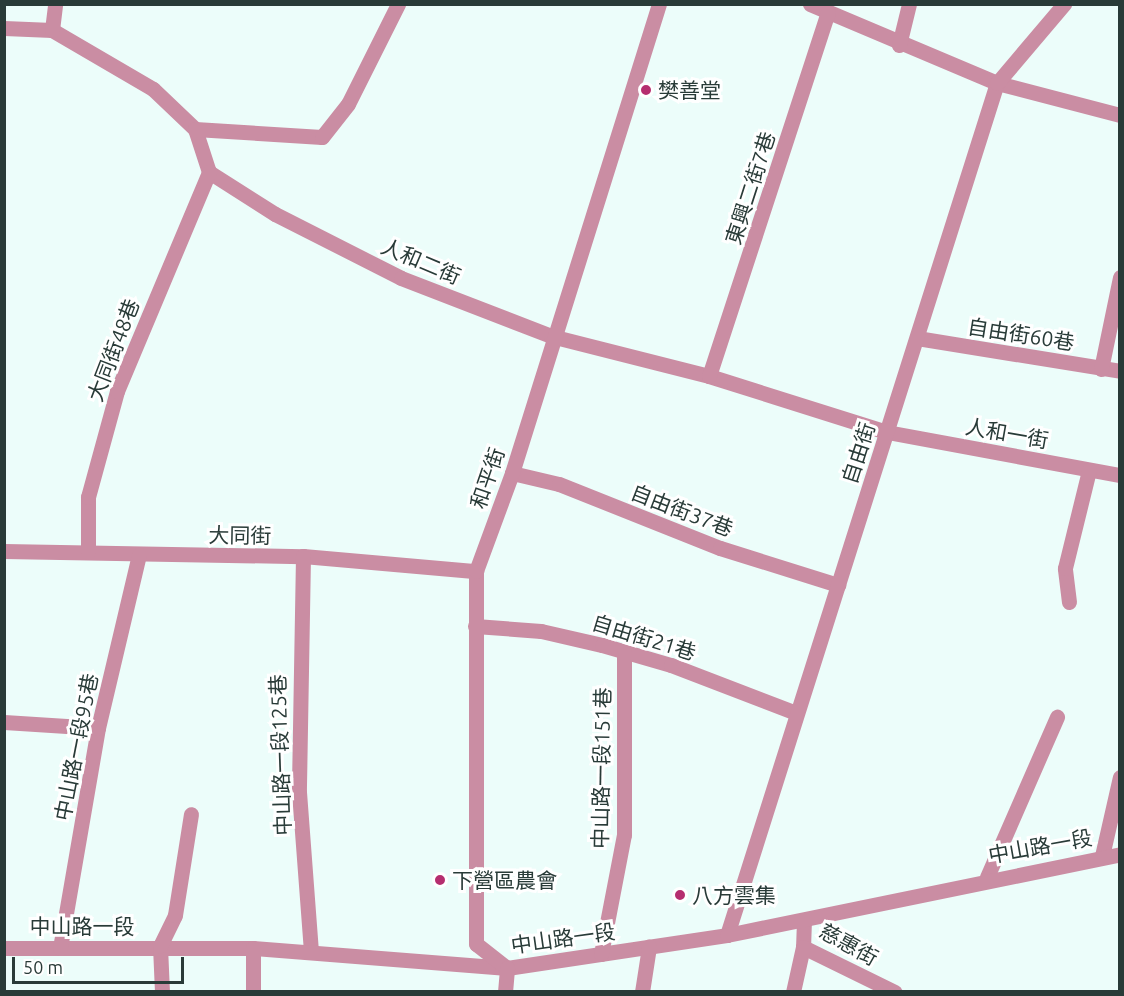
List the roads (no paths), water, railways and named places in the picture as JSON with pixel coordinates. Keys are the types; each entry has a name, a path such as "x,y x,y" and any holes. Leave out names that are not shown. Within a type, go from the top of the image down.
{"street":[{"path":"51,30 55,4"},
{"path":"195,129 322,137 348,104 398,4"},
{"name":"和平街","path":"507,968 476,944 476,571 512,473 551,336 659,4"},
{"path":"810,4 899,45 997,83 1119,115"},
{"path":"899,45 909,4"},
{"name":"自由街","path":"727,935 997,83 1064,4"},
{"name":"東興二街7巷","path":"710,376 828,12"},
{"path":"4,28 51,30 153,89 195,129 209,172"},
{"name":"人和二街","path":"209,172 275,214 401,278 551,336 710,376 886,432"},
{"name":"大同街48巷","path":"88,552 88,497 117,391 209,172"},
{"path":"1101,369 1119,277"},
{"name":"自由街60巷","path":"916,338 1119,371"},
{"name":"人和一街","path":"886,432 1119,475"},
{"path":"1069,602 1065,568 1089,470"},
{"name":"自由街37巷","path":"512,473 559,484 720,548 838,585"},
{"name":"大同街","path":"4,551 303,556 476,571"},
{"name":"中山路一段95巷","path":"60,948 98,728 139,555"},
{"name":"中山路一段125巷","path":"303,556 299,792 311,952"},
{"name":"自由街21巷","path":"475,626 541,631 624,652 796,713"},
{"name":"中山路一段151巷","path":"602,954 624,835 624,652"},
{"path":"987,877 1058,717"},
{"path":"4,722 98,728"},
{"path":"1102,856 1119,777"},
{"path":"162,992 160,946 175,915 191,814"},
{"name":"中山路一段","path":"4,948 160,946 253,948 507,968 727,935 804,920 987,877 1119,854"},
{"name":"慈惠街","path":"804,920 802,947 895,992"},
{"path":"642,992 650,947"},
{"path":"793,992 802,947"},
{"path":"253,948 253,992"},
{"path":"505,992 507,968"}],"place":[{"name":"樊善堂","path":"646,90"},
{"name":"下營區農會","path":"440,880"},
{"name":"八方雲集","path":"680,895"}]}
